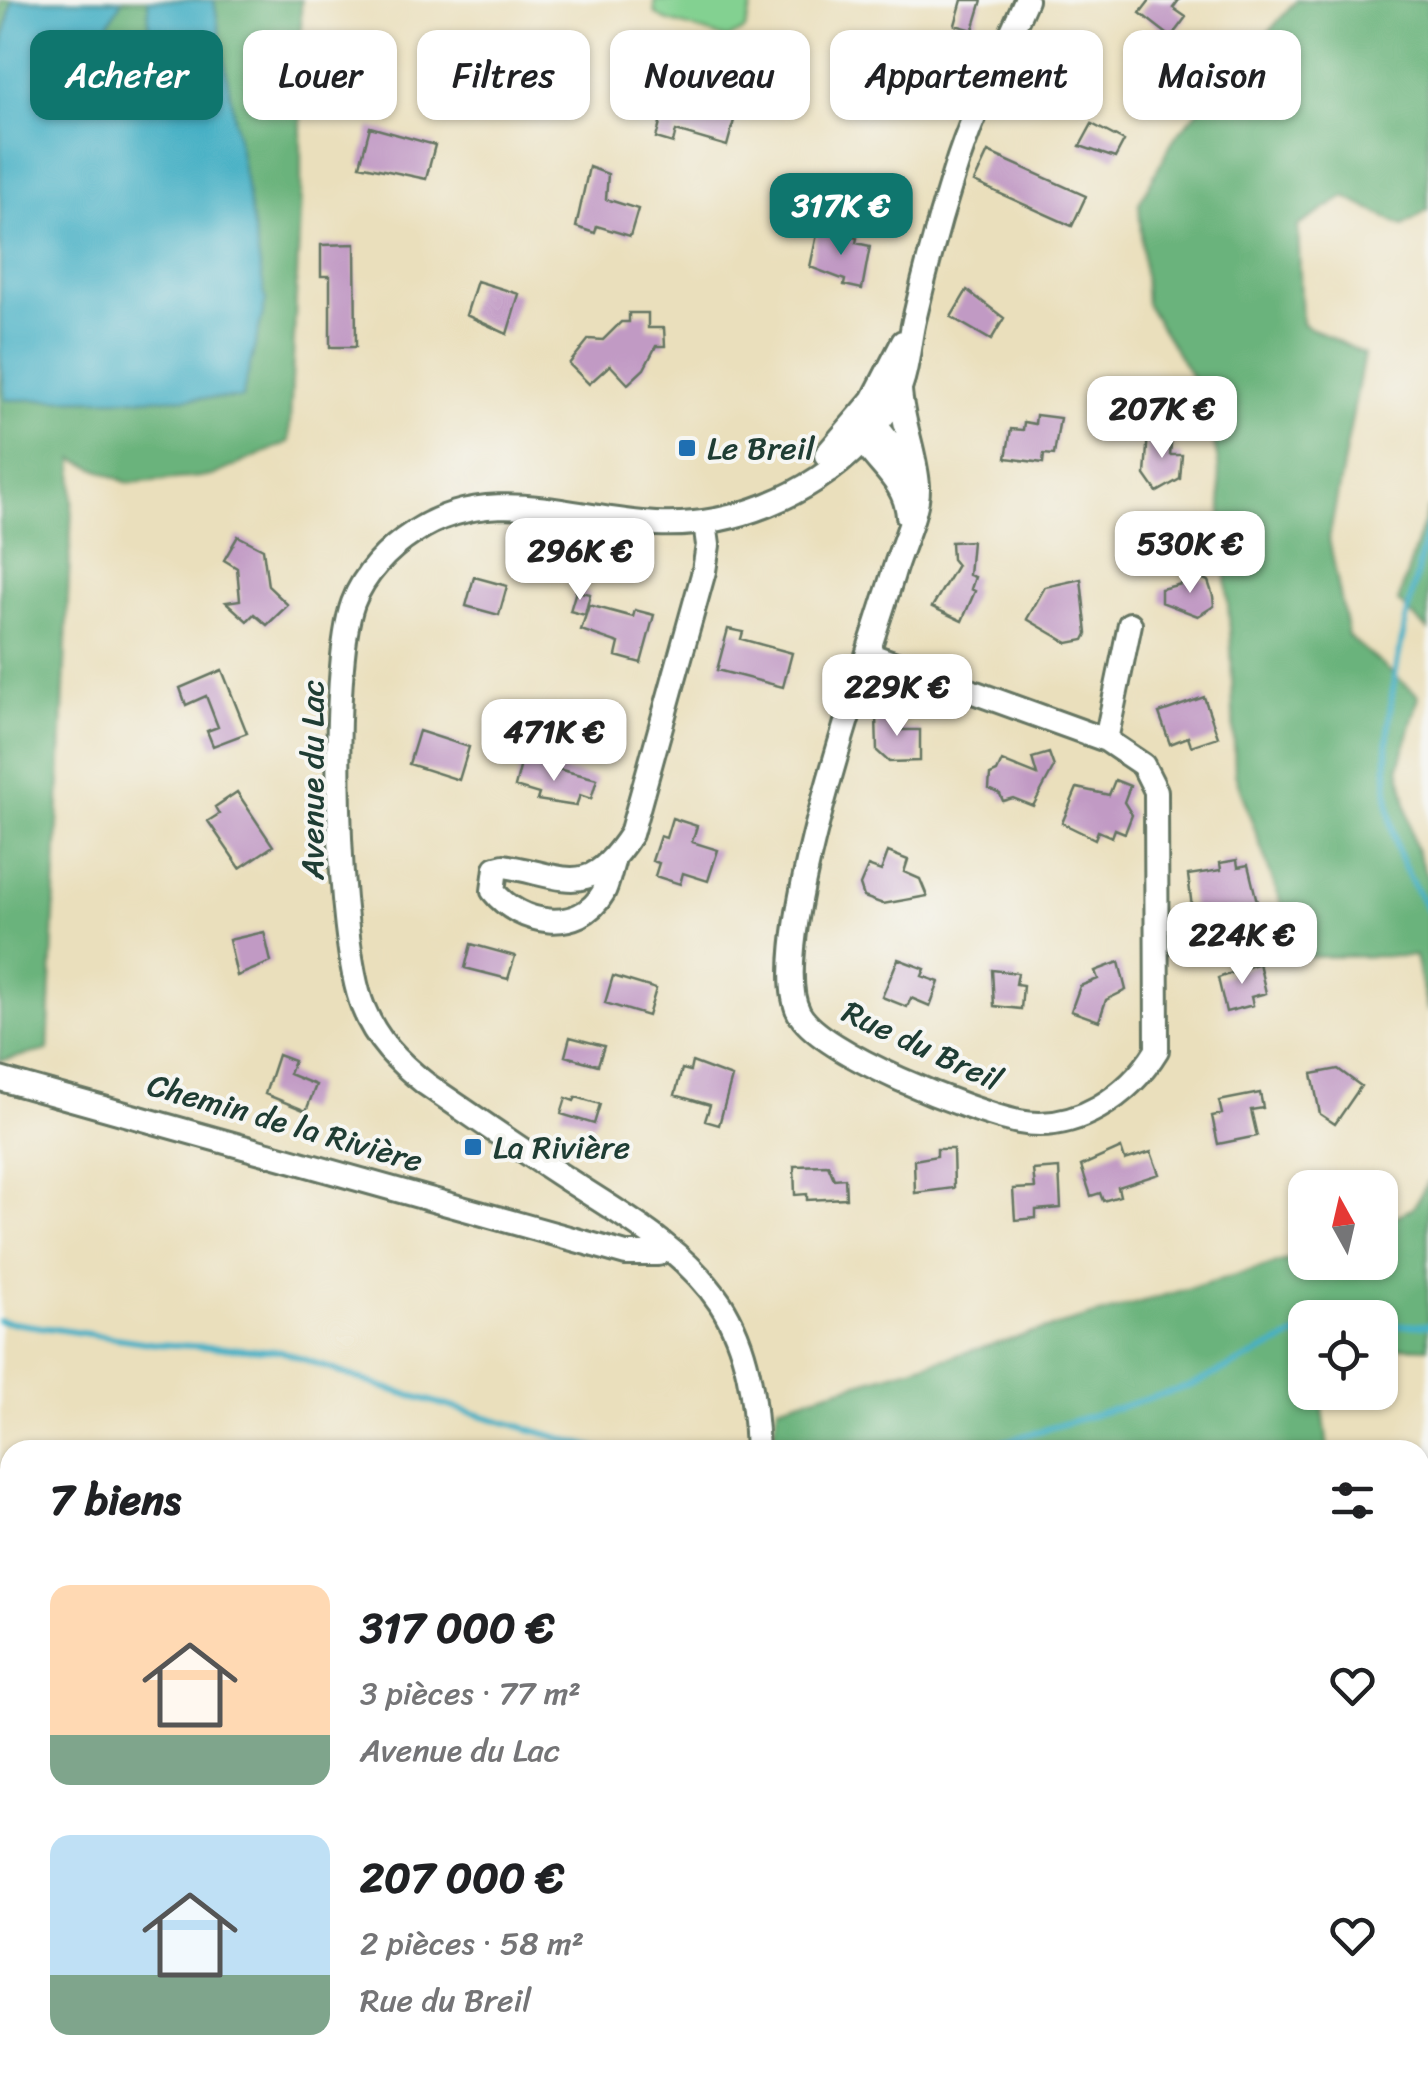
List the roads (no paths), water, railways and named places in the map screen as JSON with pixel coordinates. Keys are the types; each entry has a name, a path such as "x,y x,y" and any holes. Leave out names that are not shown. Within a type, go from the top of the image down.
{"street":[{"name":"Avenue du Lac","path":"756,1440 751,1387 731,1324 704,1284 666,1248 426,1084 398,1062 370,1024 354,982 341,825 341,702 350,618 362,586 389,552 432,521 461,510 524,505 652,524 705,523 788,497 864,431 900,390 913,321 955,168 1026,0"},
{"name":"Avenue du Lac","path":"864,431 913,321"},
{"name":"Rue du Breil","path":"868,654 1106,740 1143,765 1156,791 1157,1050 1140,1078 1067,1122 1040,1126 988,1115 820,1037 798,1012 790,980 810,853 868,654 918,488 900,390"},
{"path":"864,431 886,434 914,473"},
{"path":"864,431 898,480 907,500 909,520"},
{"path":"612,862 584,879 553,880 504,866 496,868 493,892 503,904 528,916 560,922 585,914 604,892 612,862 631,834 704,571 708,545 705,523"},
{"path":"1106,740 1130,624"},
{"name":"Chemin de la Rivière","path":"0,1079 626,1254 658,1254 666,1248"}],"water":[{"path":"12,0 122,0 108,25 112,30 30,30 30,120 223,120 223,52 266,301 242,398 5,400 0,353 0,58"},
{"path":"148,0 214,0 219,30 149,30"}],"waterway":[{"path":"1428,525 1393,687 1387,769 1397,849 1428,911"},
{"path":"0,1321 157,1344 281,1351 385,1388 567,1440"},
{"path":"1398,1326 1428,1325"},
{"path":"1009,1440 1190,1386 1288,1339"}],"place":[{"name":"Le Breil","path":"687,448"},
{"name":"La Rivière","path":"473,1147"}]}
